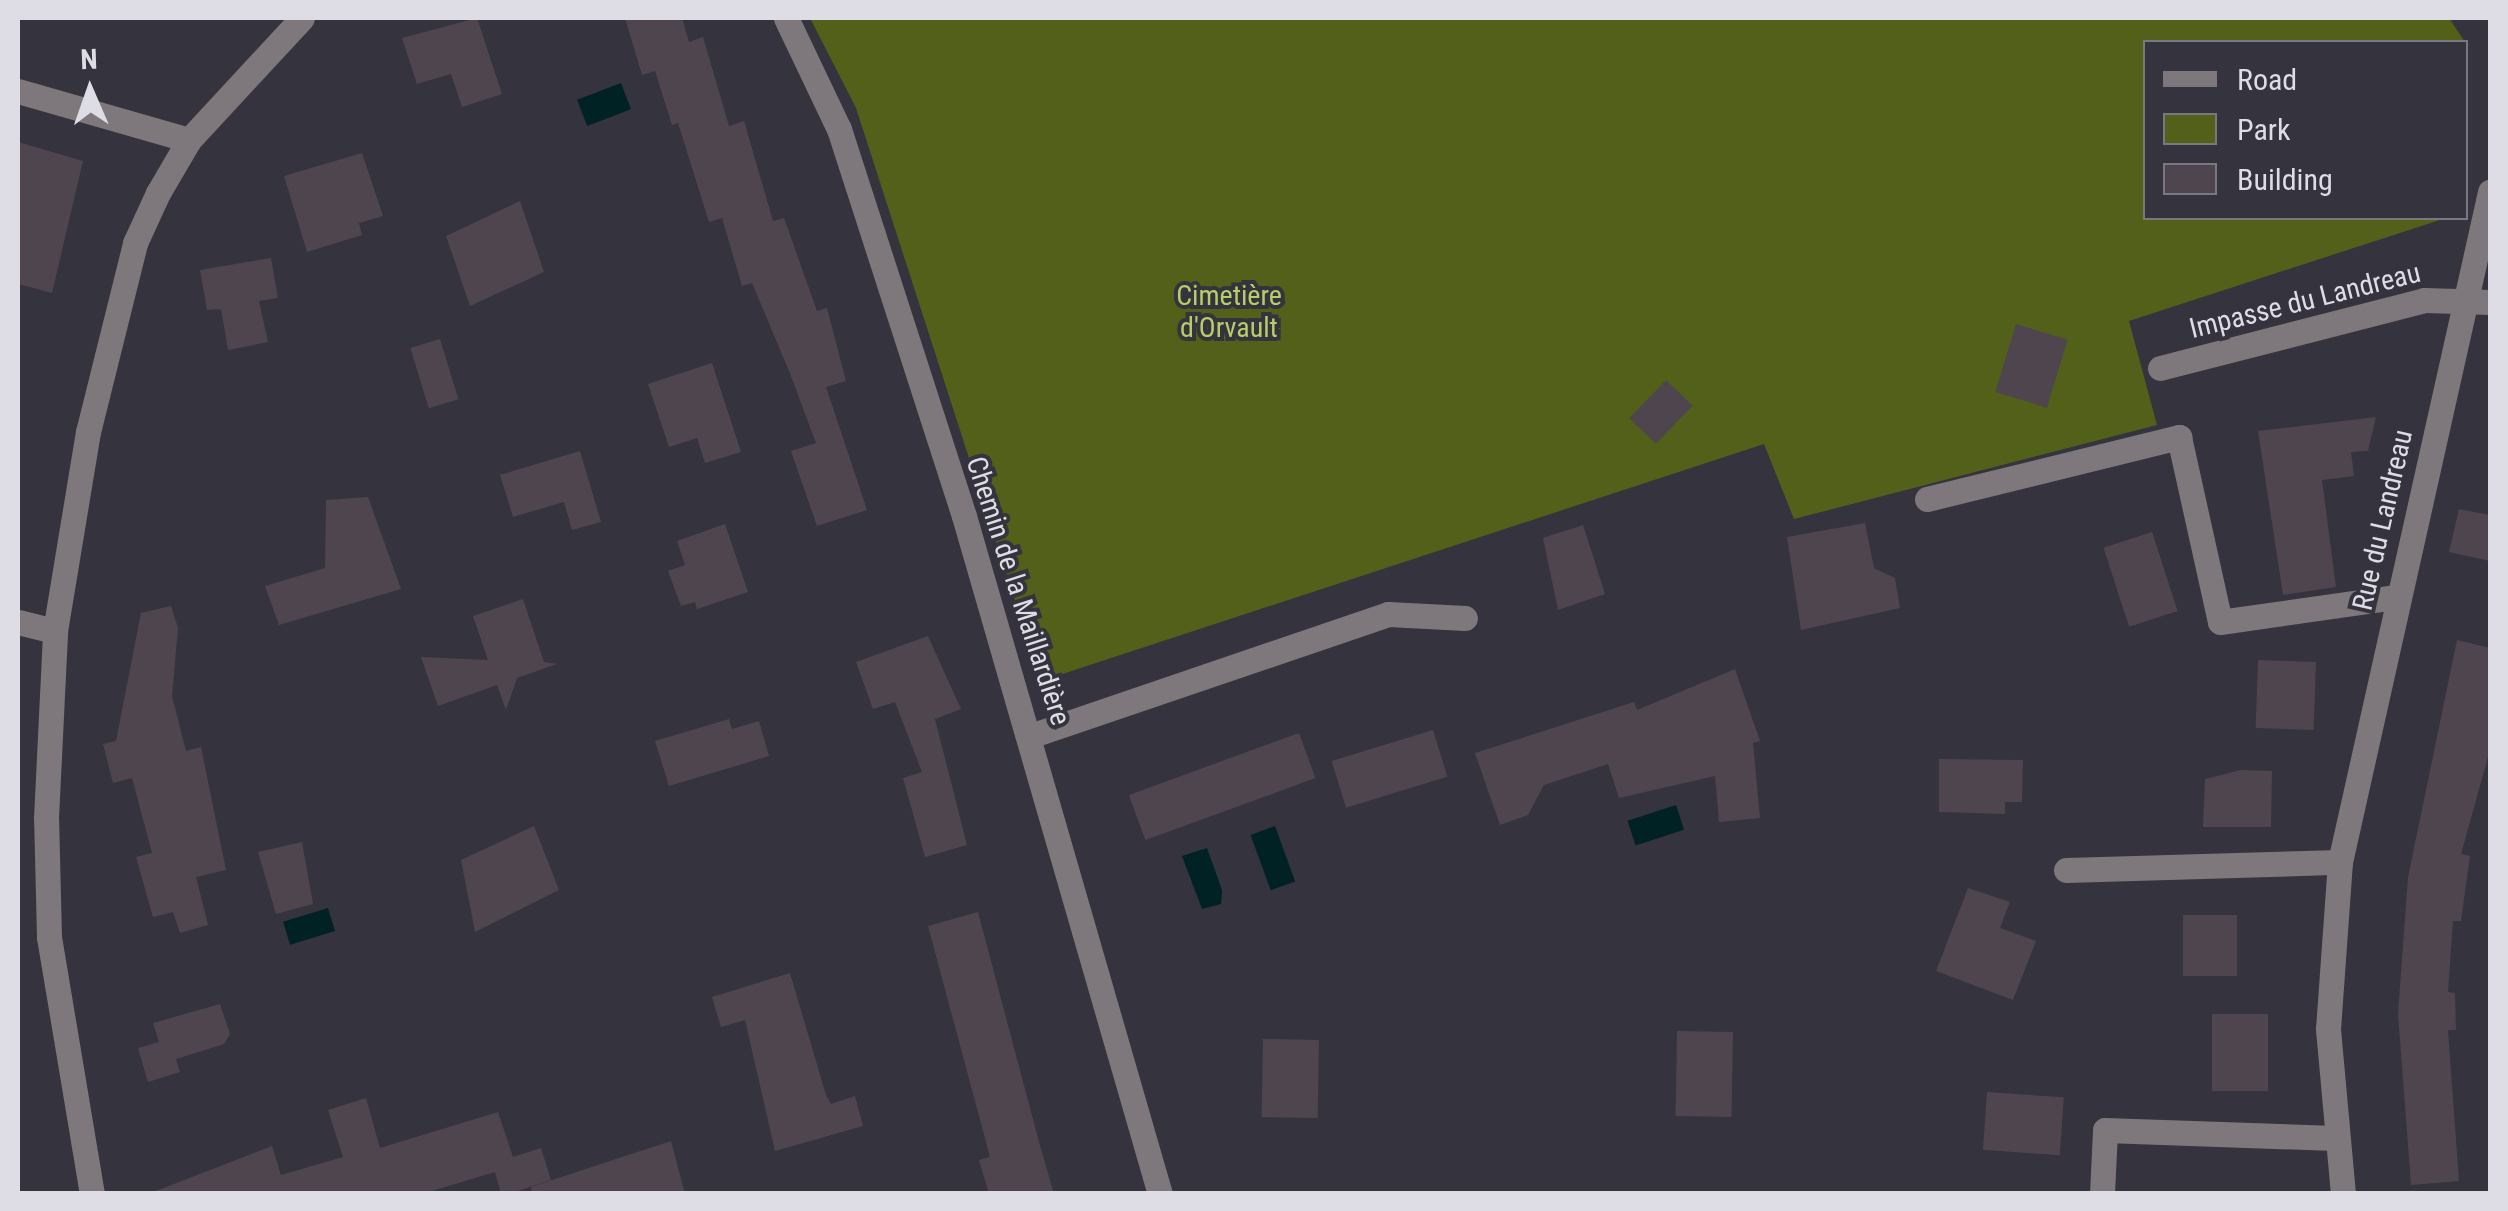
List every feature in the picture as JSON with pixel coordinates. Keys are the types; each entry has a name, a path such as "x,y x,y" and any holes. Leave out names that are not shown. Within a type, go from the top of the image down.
{"street":[{"path":"92,1194 49,937 46,818 55,631 88,432 135,242 189,140 302,18"},
{"name":"Chemin de la Maillardière","path":"786,18 839,129 1033,734 1128,1104 1160,1194"},
{"path":"18,91 189,140"},
{"name":"Rue du Landreau","path":"2342,1194 2334,1138 2328,1029 2340,862 2396,597 2478,299 2490,192"},
{"name":"Impasse du Landreau","path":"2160,368 2424,300 2478,299"},
{"path":"1927,499 2178,438 2220,622 2396,597"},
{"path":"1033,734 1388,614 1465,618"},
{"path":"18,622 55,631"},
{"path":"2066,870 2340,862"},
{"path":"2102,1194 2105,1130 2334,1138"}],"green space":[{"name":"Cimetière d'Orvault","path":"810,18 2449,18 2464,40 2143,40 2143,220 2440,220 2129,321 2157,425 1794,519 1764,444 1041,681 856,108"}],"shaded area":[{"path":"621,83 631,109 587,126 577,100"},
{"path":"1676,805 1684,830 1636,845 1627,821"},
{"path":"1275,826 1295,881 1271,890 1251,835"},
{"path":"1207,848 1222,890 1221,904 1202,909 1182,856"},
{"path":"328,908 335,931 290,945 283,922"}],"building":[{"path":"477,18 502,94 462,107 451,74 417,84 402,38"},
{"path":"625,18 682,18 689,42 703,37 729,126 744,121 773,221 784,218 817,311 827,308 846,381 826,387 867,510 817,526 791,451 816,443 789,371 752,283 742,286 722,218 709,222 678,123 672,125 655,71 642,75"},
{"path":"18,142 83,161 52,293 18,284"},
{"path":"362,153 383,216 359,223 362,235 307,252 284,176"},
{"path":"520,201 544,272 470,306 446,236"},
{"path":"271,258 278,298 259,301 268,342 228,350 221,309 207,310 200,270"},
{"path":"2016,324 2068,340 2047,408 1995,392"},
{"path":"440,339 458,399 429,408 410,348"},
{"path":"712,363 741,452 705,463 697,438 669,447 648,384"},
{"path":"1666,380 1693,406 1656,444 1629,418"},
{"path":"2376,417 2368,451 2351,452 2354,476 2322,480 2336,587 2283,595 2258,431"},
{"path":"580,451 601,522 572,530 564,502 513,517 500,475"},
{"path":"368,497 401,589 279,625 265,586 325,568 326,500"},
{"path":"2459,509 2490,515 2490,561 2449,552"},
{"path":"1865,523 1874,568 1895,578 1900,608 1801,630 1787,537"},
{"path":"725,524 748,592 697,609 695,602 681,606 668,571 685,565 677,541"},
{"path":"1583,525 1605,594 1558,610 1543,538"},
{"path":"2152,532 2178,611 2129,627 2103,548"},
{"path":"523,599 544,662 557,664 517,678 506,710 497,685 438,706 421,657 488,660 473,616"},
{"path":"171,606 178,628 172,696 186,751 201,747 226,870 196,877 208,925 180,933 173,912 153,917 136,857 152,853 132,778 113,783 103,744 116,741 141,613"},
{"path":"928,636 961,709 935,719 967,845 925,857 903,778 922,772 895,702 873,709 856,662"},
{"path":"2457,640 2490,648 2490,750 2461,854 2470,856 2461,921 2453,921 2448,992 2455,993 2456,1030 2448,1030 2459,1181 2411,1185 2398,1014 2408,877"},
{"path":"2258,660 2316,662 2314,730 2256,728"},
{"path":"1735,669 1760,741 1753,743 1760,818 1719,822 1715,776 1619,798 1608,764 1544,785 1528,815 1500,825 1475,753 1634,702 1637,710"},
{"path":"729,719 732,729 759,721 769,756 669,786 655,741"},
{"path":"1433,730 1447,777 1346,808 1332,761"},
{"path":"1299,733 1315,778 1145,840 1129,795"},
{"path":"1939,759 2023,760 2022,802 2005,802 2005,814 1939,812"},
{"path":"2241,770 2272,771 2271,827 2203,827 2205,779"},
{"path":"534,826 559,890 475,932 461,860"},
{"path":"302,842 313,904 276,914 258,852"},
{"path":"1968,888 2010,902 2000,928 2036,941 2013,1000 1936,971"},
{"path":"978,912 1054,1194 989,1194 979,1160 990,1157 928,926"},
{"path":"2183,915 2237,915 2237,976 2183,976"},
{"path":"790,973 826,1095 831,1104 855,1096 863,1126 775,1151 745,1020 721,1027 712,997"},
{"path":"220,1004 230,1034 224,1044 176,1059 180,1072 148,1082 138,1048 159,1042 153,1023"},
{"path":"2212,1014 2268,1014 2268,1091 2212,1091"},
{"path":"1677,1031 1733,1032 1732,1117 1676,1116"},
{"path":"1263,1039 1319,1040 1318,1118 1262,1117"},
{"path":"1987,1092 2064,1097 2060,1155 1983,1150"},
{"path":"366,1098 380,1148 498,1112 513,1157 541,1148 551,1180 509,1194 501,1194 495,1172 422,1194 148,1194 272,1146 281,1175 343,1157 328,1110"},
{"path":"671,1141 685,1194 532,1194 531,1187"}]}
